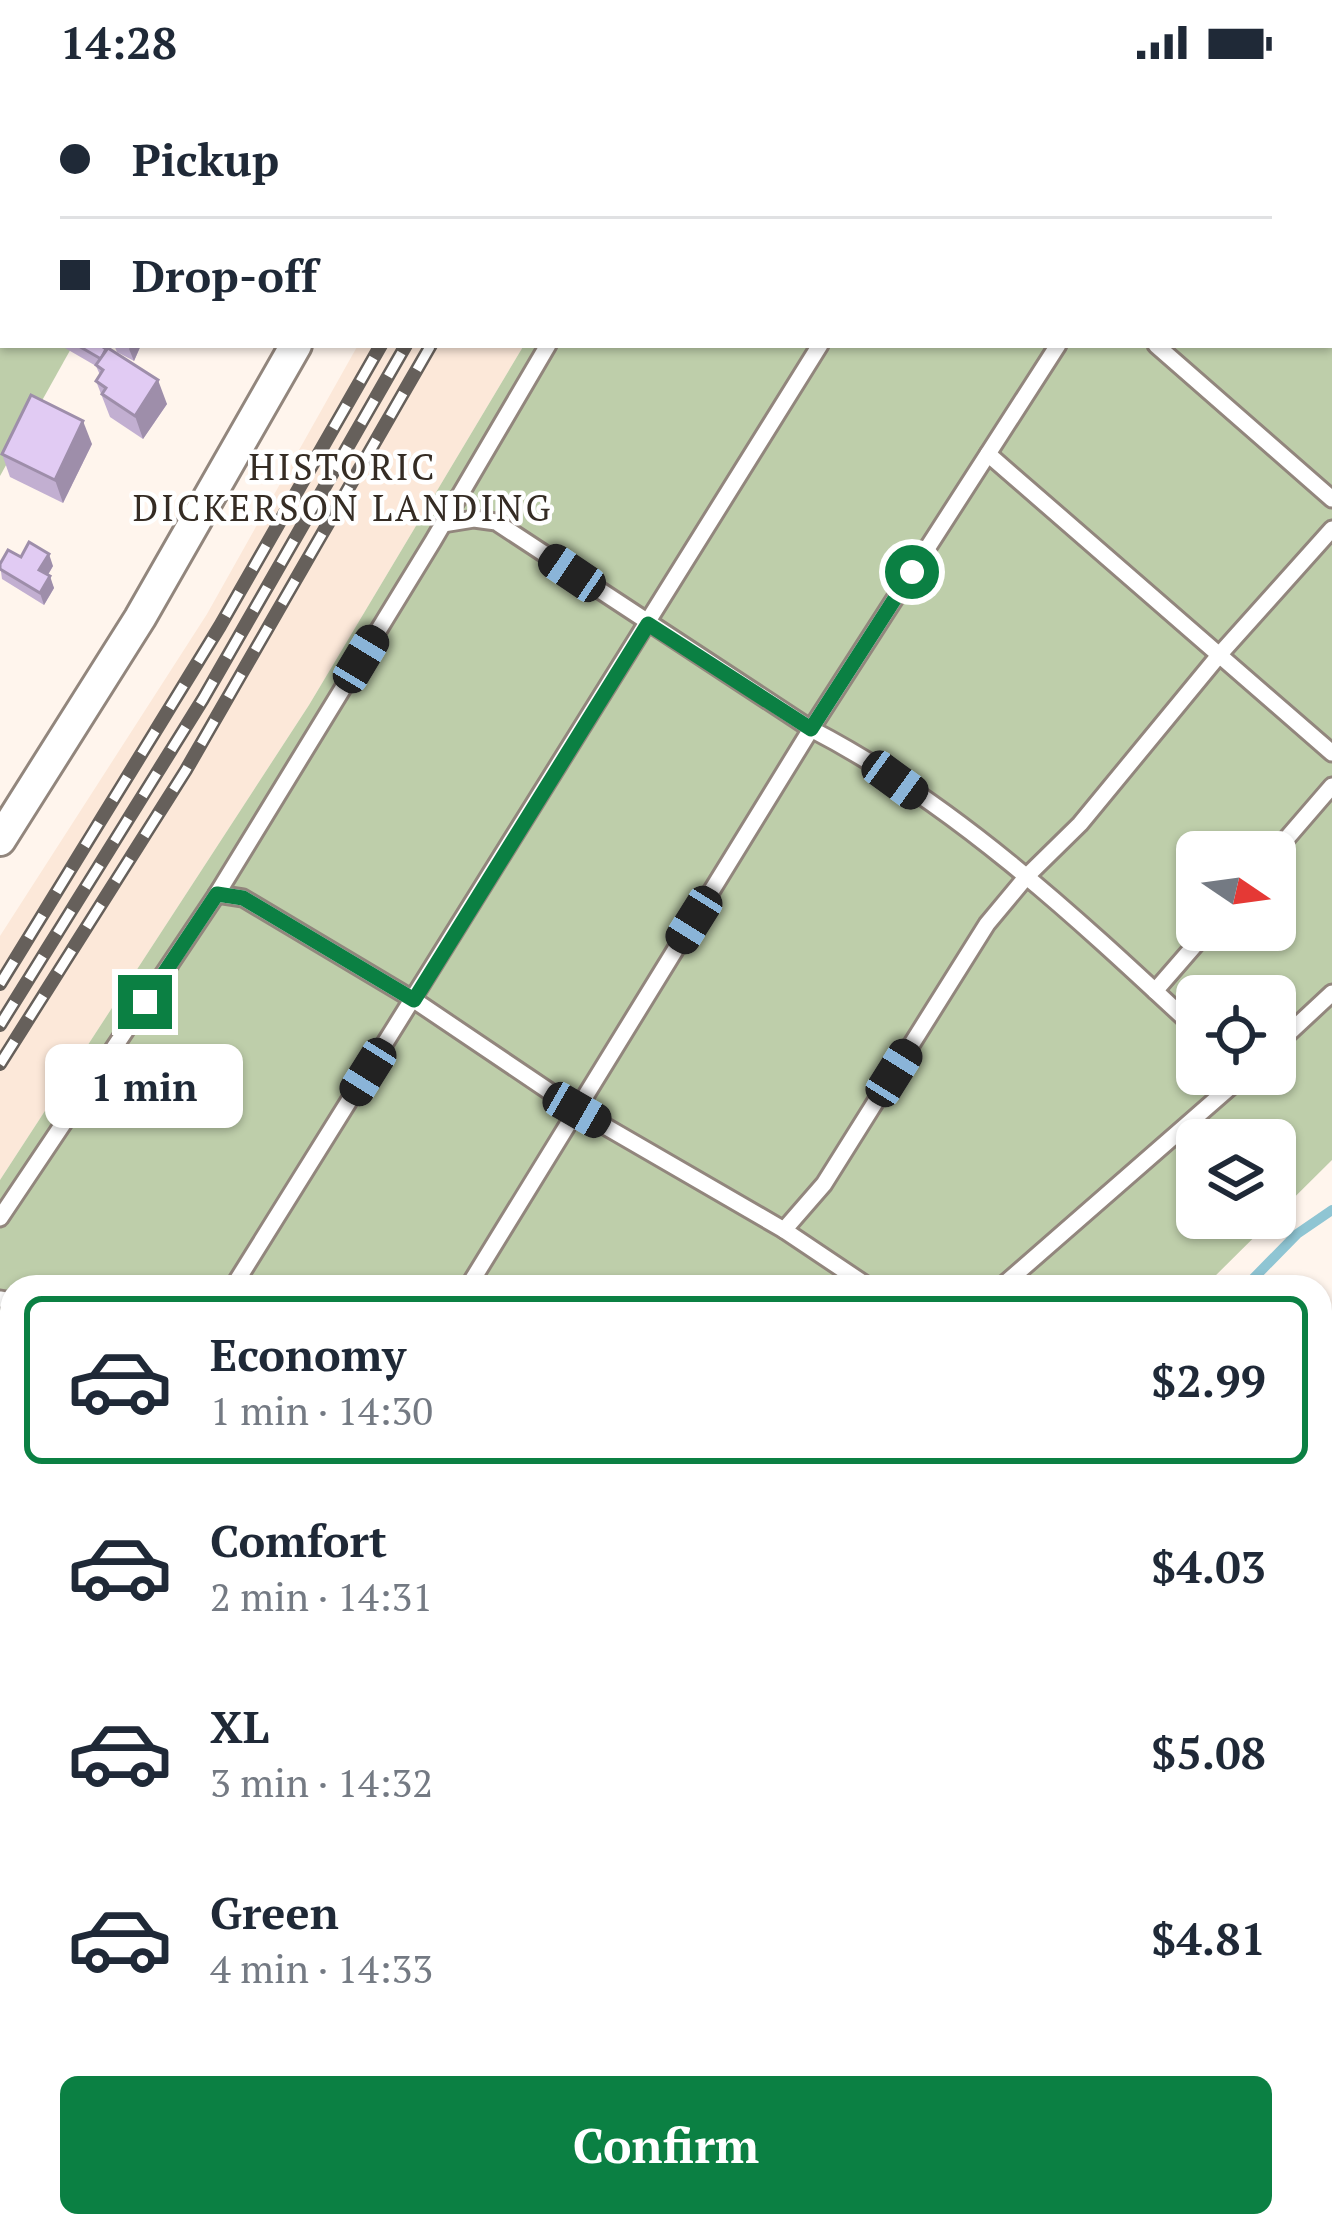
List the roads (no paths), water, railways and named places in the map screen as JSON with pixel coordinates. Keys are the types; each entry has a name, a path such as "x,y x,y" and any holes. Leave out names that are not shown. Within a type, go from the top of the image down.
{"street":[{"path":"0,840 140,618 294,348"}],"lane":[{"path":"0,1218 217,894 546,348"},
{"path":"241,1275 818,348"},
{"path":"475,1275 811,729 1056,348"},
{"path":"1159,348 1332,499"},
{"path":"988,454 1332,753"},
{"path":"443,524 474,519 496,522 811,729 862,756 1027,876 1176,1010"},
{"path":"784,1230 824,1184 987,924 1094,808 1220,654 1332,529"},
{"path":"1293,831 1332,786"},
{"path":"217,894 243,898 414,1000 577,1110 784,1230 851,1275"},
{"path":"1155,991 1190,951"},
{"path":"1296,1026 1332,992"},
{"path":"1015,1275 1218,1095"}],"waterway":[{"path":"1257,1275 1297,1234 1332,1210"}],"railway":[{"path":"0,984 220,626 379,348"},
{"path":"0,1025 203,699 404,348"},
{"path":"0,1064 186,770 429,348"}],"district":[{"name":"HISTORIC DICKERSON LANDING","path":"343,488"}]}
